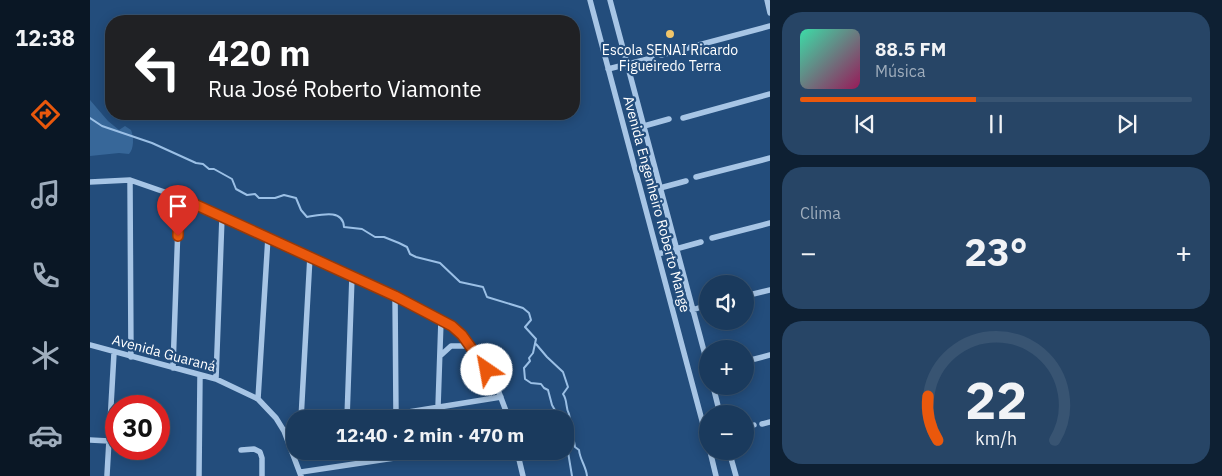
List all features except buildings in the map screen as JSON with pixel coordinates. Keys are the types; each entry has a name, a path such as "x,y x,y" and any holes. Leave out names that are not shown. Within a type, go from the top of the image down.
{"street":[{"name":"Avenida Engenheiro Roberto Mange","path":"590,0 699,409"},
{"name":"Avenida Engenheiro Roberto Mange","path":"610,0 701,340"},
{"path":"767,0 770,13"},
{"path":"661,55 770,26"},
{"path":"608,69 652,58"},
{"path":"683,118 770,94"},
{"path":"644,126 669,119"},
{"path":"696,177 770,158"},
{"path":"90,182 130,180 179,197 310,256 441,320 458,330 471,346 494,382 506,410"},
{"path":"130,180 131,357"},
{"path":"660,188 686,181"},
{"path":"173,368 179,197"},
{"path":"216,379 222,217"},
{"path":"712,238 770,224"},
{"path":"258,399 268,237"},
{"path":"658,254 702,242"},
{"path":"301,410 310,256"},
{"path":"345,410 352,276"},
{"path":"754,294 770,290"},
{"path":"395,296 396,410"},
{"path":"692,310 699,308"},
{"path":"438,407 441,320"},
{"name":"Avenida Guaraná","path":"90,345 216,379 258,399 276,418 284,431 301,474"},
{"path":"440,356 451,346 471,346"},
{"path":"112,395 114,352"},
{"path":"754,359 770,355"},
{"path":"199,476 200,375"},
{"path":"420,410 501,397"},
{"path":"762,424 770,422"},
{"path":"90,440 105,441"},
{"path":"241,450 254,449 260,452 262,476"},
{"path":"107,475 108,460"},
{"path":"301,474 386,460"},
{"path":"520,460 524,476"},
{"path":"712,460 716,476"},
{"path":"732,460 736,476"}],"shaded area":[{"path":"90,100 105,120 119,130 125,126 131,130 133,143 129,154 119,153 90,156"}],"waterway":[{"path":"90,118 102,126 152,143 196,163 203,164 209,169 214,169 232,179 236,189 247,195 255,194 259,198 275,198 284,195 296,198 301,210 307,217 324,214 340,217 344,227 362,229 375,237 384,237 399,243 407,247 410,254 416,257 440,263 460,282 483,287 487,297 523,308 529,313 531,320 525,327 536,339 533,353 529,358 530,361 524,368 525,379 531,383 541,384 548,390 555,410"},
{"path":"536,344 563,372 568,387 563,394 575,447 579,450 587,476"},
{"path":"569,460 572,476"}],"place":[{"name":"Escola SENAI Ricardo Figueiredo Terra","path":"670,34"}],"route":[{"path":"178,236 179,197 395,296 452,326 458,330 471,346 487,370"}]}
